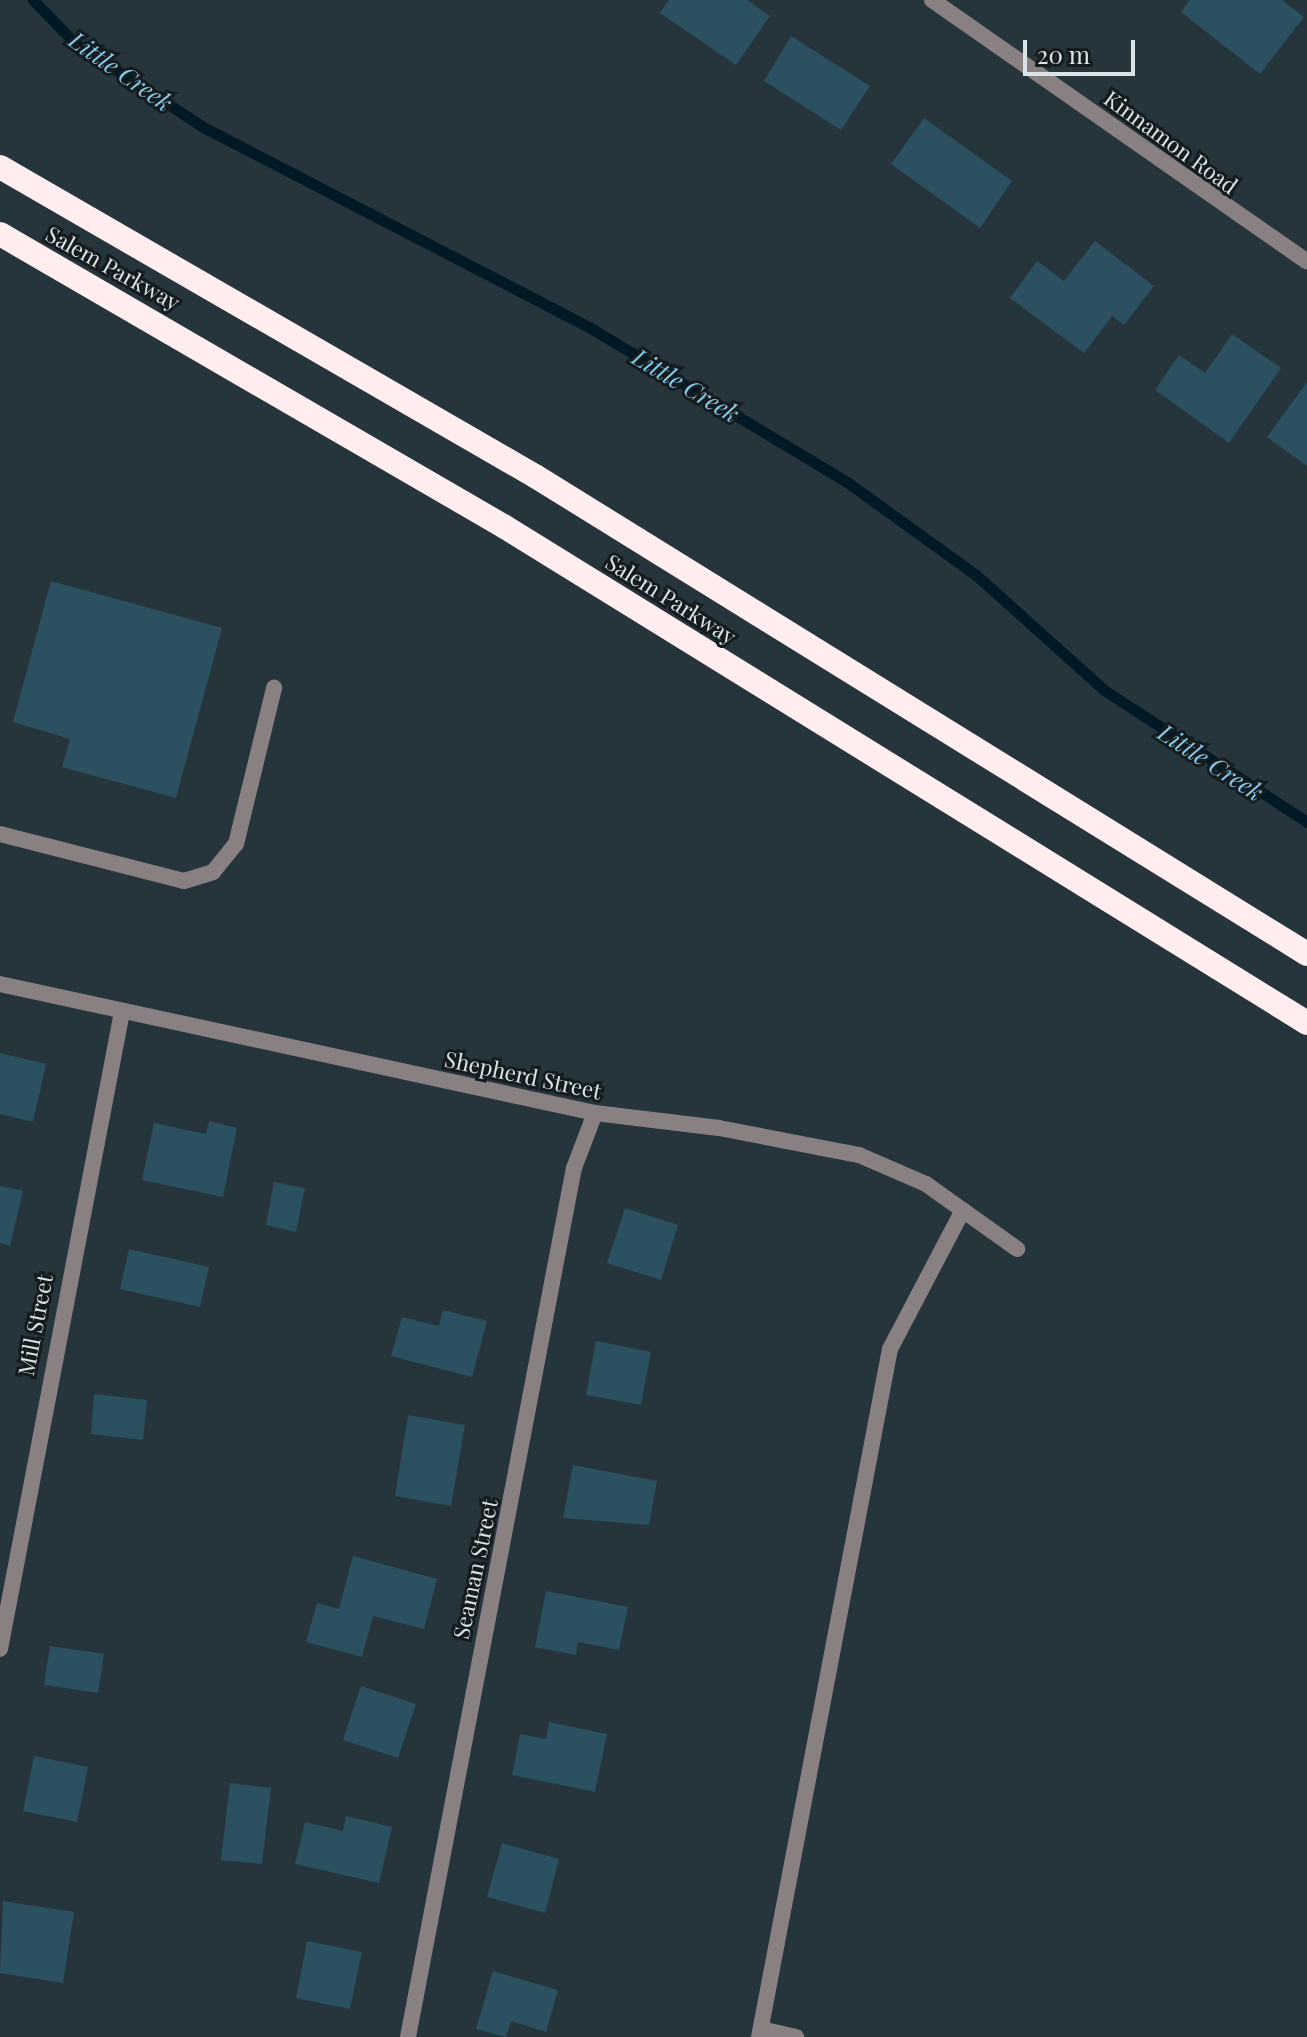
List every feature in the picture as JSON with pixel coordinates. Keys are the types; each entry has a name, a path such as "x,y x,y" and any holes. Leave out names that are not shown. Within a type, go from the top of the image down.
{"highway":[{"name":"Salem Parkway","path":"0,167 522,469 1307,954"},
{"name":"Salem Parkway","path":"0,234 492,519 1307,1023"}],"street":[{"name":"Kinnamon Road","path":"932,0 1307,262"},
{"path":"0,834 184,881 213,872 236,844 274,688"},
{"name":"Shepherd Street","path":"0,984 595,1113 719,1128 859,1155 926,1184 1017,1249"},
{"name":"Mill Street","path":"0,1649 122,1012"},
{"name":"Seaman Street","path":"408,2037 574,1168 595,1113"},
{"path":"796,2037 760,2033 890,1349 963,1210"}],"building":[{"path":"669,0 747,0 770,16 736,65 660,13"},
{"path":"1190,0 1282,0 1304,17 1260,74 1181,12"},
{"path":"791,36 870,86 841,130 764,81"},
{"path":"924,118 1012,181 980,228 891,164"},
{"path":"1095,241 1154,286 1124,325 1112,316 1084,353 1010,298 1037,261 1064,281"},
{"path":"1232,334 1281,368 1229,443 1155,390 1179,355 1205,373"},
{"path":"1307,382 1307,466 1267,437"},
{"path":"51,581 222,628 176,798 62,767 70,739 13,722"},
{"path":"0,1053 46,1064 33,1122 0,1114"},
{"path":"209,1121 237,1128 223,1197 142,1180 154,1123 206,1134"},
{"path":"274,1182 305,1188 296,1232 266,1225"},
{"path":"0,1186 23,1191 10,1246 0,1243"},
{"path":"625,1208 678,1225 661,1280 607,1263"},
{"path":"129,1249 209,1267 200,1307 120,1289"},
{"path":"443,1310 487,1321 472,1377 391,1356 402,1317 439,1326"},
{"path":"596,1341 651,1352 641,1405 586,1395"},
{"path":"94,1394 147,1400 143,1440 91,1434"},
{"path":"408,1415 465,1425 451,1506 395,1496"},
{"path":"573,1465 657,1481 649,1525 563,1518"},
{"path":"353,1556 437,1579 424,1629 373,1616 362,1657 306,1642 317,1603 339,1609"},
{"path":"546,1591 628,1607 619,1650 578,1642 576,1655 535,1647"},
{"path":"50,1646 104,1654 98,1693 44,1685"},
{"path":"361,1686 416,1704 398,1758 343,1740"},
{"path":"549,1722 607,1734 595,1792 512,1775 520,1734 546,1739"},
{"path":"34,1756 88,1767 77,1822 23,1811"},
{"path":"230,1783 271,1788 262,1864 221,1860"},
{"path":"346,1816 392,1827 379,1883 295,1864 305,1822 343,1831"},
{"path":"502,1843 559,1859 545,1913 487,1897"},
{"path":"3,1901 74,1912 63,1983 0,1973"},
{"path":"307,1941 362,1952 350,2009 296,1998"},
{"path":"493,1971 558,1990 546,2032 511,2021 506,2037 476,2029"}],"waterway":[{"name":"Little Creek","path":"33,0 76,44 205,128 594,330 847,482 976,575 1104,690 1307,822"}]}
